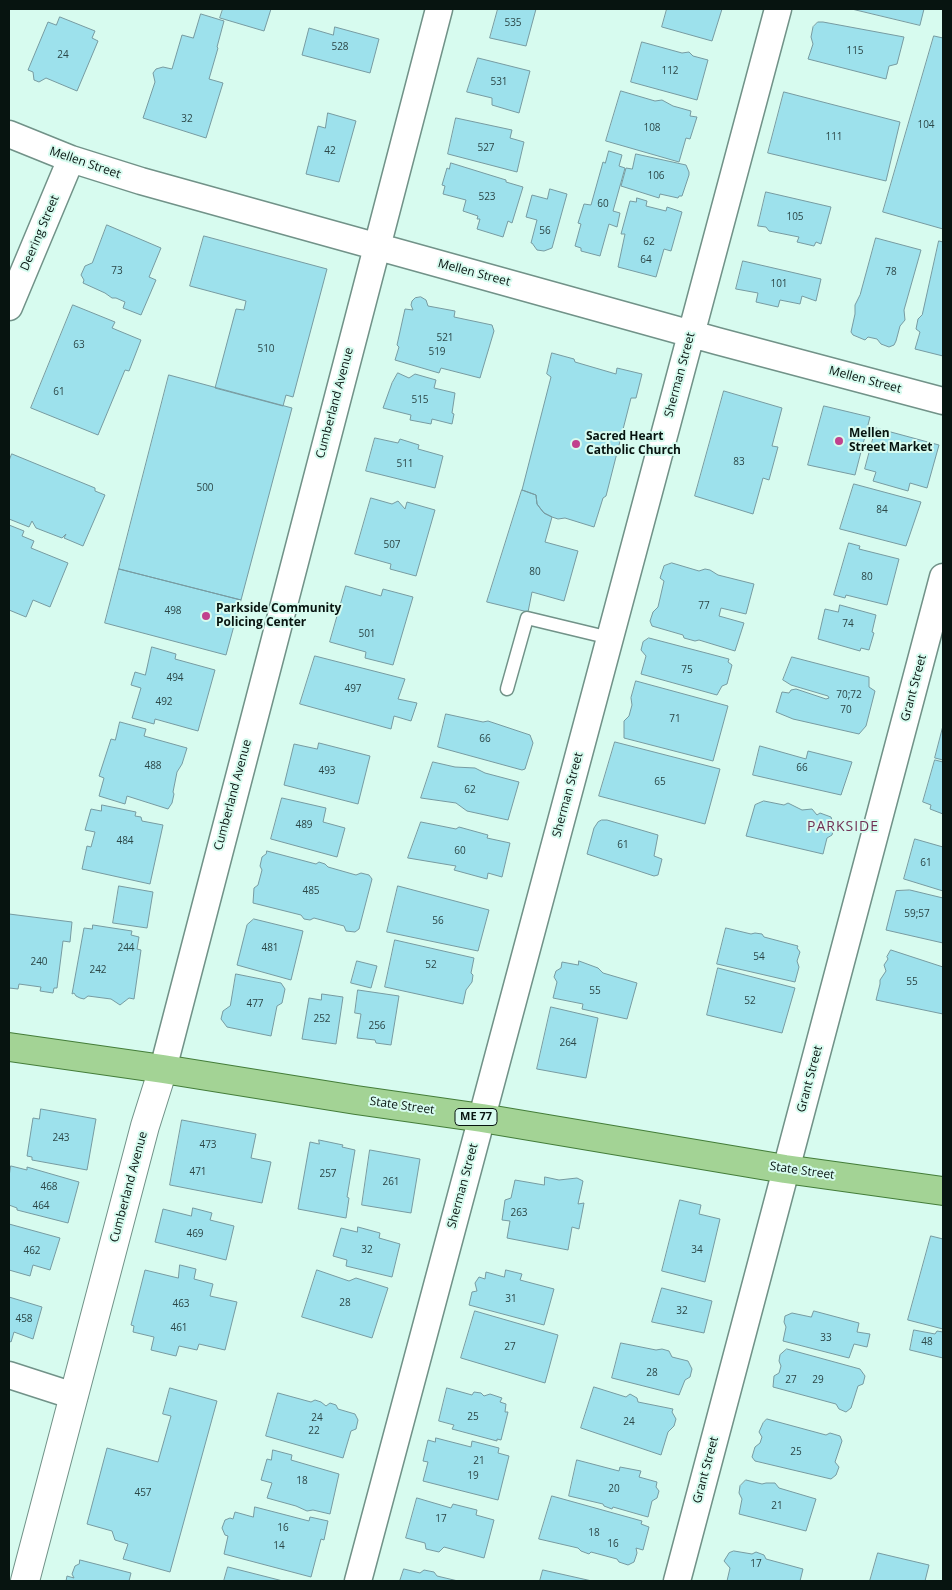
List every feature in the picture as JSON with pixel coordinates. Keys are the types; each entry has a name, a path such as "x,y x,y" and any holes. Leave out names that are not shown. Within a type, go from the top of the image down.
{"main road":[{"name":"State Street","path":"9,1047 163,1068 356,1100 482,1118 785,1169 943,1191"},
{"name":"Cumberland Avenue","path":"25,1581 145,1126 163,1068"}],"street":[{"name":"Cumberland Avenue","path":"163,1068 439,9"},
{"name":"Sherman Street","path":"358,1581 778,9"},
{"name":"Mellen Street","path":"9,134 71,160 141,182 943,401"},
{"name":"Deering Street","path":"9,307 71,160"},
{"name":"Grant Street","path":"677,1581 943,577"},
{"path":"9,1376 74,1396"}],"lane":[{"path":"507,689 527,618 610,638"}],"building":[{"path":"223,9 271,9 264,31 220,18"},
{"path":"498,9 536,9 526,46 490,38"},
{"path":"667,9 722,9 712,41 662,27"},
{"path":"852,9 924,9 920,25"},
{"path":"201,14 224,21 209,79 223,83 206,138 143,118 155,82 153,73 156,69 163,67 172,69 182,35 193,38"},
{"path":"60,17 95,31 92,38 98,41 77,91 46,78 39,82 34,80 33,72 28,70 48,22 56,25"},
{"path":"818,22 904,37 897,64 889,66 886,79 808,59 813,44 811,37 813,27"},
{"path":"335,27 379,39 370,73 302,55 309,28 333,35"},
{"path":"934,36 943,38 943,229 883,212"},
{"path":"642,42 682,53 689,52 693,56 708,60 697,100 631,82"},
{"path":"478,58 530,71 519,113 492,105 492,98 467,92"},
{"path":"621,91 655,101 662,100 673,106 691,111 690,116 697,117 690,139 686,138 679,162 606,141"},
{"path":"784,92 900,122 886,181 768,153"},
{"path":"328,113 356,121 339,182 306,174 318,126 325,128"},
{"path":"456,118 512,130 510,138 524,142 517,172 448,154"},
{"path":"609,151 622,155 619,166 625,168 613,211 620,213 617,227 609,224 600,256 581,251 581,248 575,246 581,224 578,223 584,204 591,205 603,162 605,163"},
{"path":"636,154 686,165 689,175 682,196 678,198 660,194 659,198 621,186 626,168 632,169"},
{"path":"451,163 523,187 512,223 508,221 503,237 477,229 480,219 477,219 478,216 463,211 466,200 443,194 445,186 442,185 447,168 449,169"},
{"path":"550,189 567,194 552,248 544,251 537,250 531,243 537,220 526,217 532,195 547,199"},
{"path":"766,192 831,207 821,244 816,242 814,246 797,242 799,237 769,231 766,227 758,226"},
{"path":"637,198 647,201 646,206 666,211 667,207 682,212 671,251 664,249 656,277 618,267 625,234 621,234 630,201 636,202"},
{"path":"107,225 161,248 149,277 156,280 141,315 123,308 125,302 112,298 83,283 84,280 81,275 85,266 92,263"},
{"path":"204,236 327,269 293,397 286,395 283,406 215,388 236,309 244,310 246,301 190,286"},
{"path":"876,238 921,250 904,310 905,320 900,326 894,345 889,347 881,344 877,339 868,337 865,340 853,335 851,332 855,305 860,295"},
{"path":"939,241 943,242 943,356 915,349 920,332 916,329 918,319 922,315"},
{"path":"743,261 821,279 816,301 802,296 800,304 780,300 778,307 756,302 758,293 736,289"},
{"path":"421,297 426,300 428,306 455,311 454,317 492,325 494,331 480,378 441,368 439,373 395,360 405,309 413,310 412,301 415,298"},
{"path":"73,305 115,322 112,328 141,340 129,371 125,370 98,435 31,408"},
{"name":"Sacred Heart Catholic Church","path":"552,353 616,374 617,368 642,374 636,398 631,398 606,496 603,498 594,527 565,518 558,519 544,513 537,504 536,495 522,490 551,377 547,374"},
{"path":"398,373 409,378 415,374 436,380 434,388 455,393 452,424 432,419 431,424 410,420 411,415 383,408 392,383"},
{"path":"169,375 292,408 241,600 119,569"},
{"path":"724,391 782,408 772,446 778,447 769,480 763,478 753,514 695,496"},
{"name":"Mellen Street Market","path":"824,406 870,417 855,475 808,465"},
{"path":"876,428 939,445 927,488 910,483 908,491 873,481 876,472 865,469"},
{"path":"375,438 398,443 400,439 419,445 418,449 443,456 435,488 366,471"},
{"path":"12,454 95,488 95,491 105,495 83,546 64,538 66,534 62,538 36,528 32,521 29,527 9,519 9,461"},
{"path":"854,484 921,502 906,546 840,529"},
{"path":"522,490 536,495 537,504 544,513 552,517 545,542 578,551 564,601 532,592 528,612 487,602"},
{"path":"371,498 392,504 398,501 405,509 407,502 435,510 416,576 390,569 391,564 355,554"},
{"path":"9,525 24,531 22,536 34,541 31,548 68,563 50,607 33,600 26,617 9,610"},
{"path":"849,543 860,546 859,549 899,559 887,605 846,595 845,598 834,595"},
{"path":"672,563 699,571 710,570 718,575 754,584 746,614 721,608 719,616 744,623 735,651 699,640 695,641 684,638 683,635 652,626 650,621 653,612 658,607 664,581 660,578 664,566"},
{"path":"119,569 241,600 226,655 105,623"},
{"path":"346,586 381,596 383,589 413,597 393,665 365,658 366,652 330,642"},
{"path":"840,605 876,615 872,632 874,633 869,650 861,648 860,651 818,639 825,609 838,612"},
{"path":"649,638 729,659 728,662 732,665 727,684 722,686 717,695 641,674 646,656 641,650 643,642"},
{"path":"152,647 176,654 175,659 215,670 198,731 155,719 154,724 132,718 141,688 131,685 135,672 145,675"},
{"path":"315,656 405,679 398,699 417,703 411,721 394,716 391,729 300,704"},
{"path":"792,657 869,677 869,687 875,691 866,726 859,734 793,719 776,712 782,692 789,693 791,690 796,689 826,699 829,698 828,696 791,685 783,680"},
{"path":"636,681 728,706 713,761 624,738 624,721 629,716 632,705 631,698"},
{"path":"446,714 483,722 488,721 530,735 533,743 525,769 522,770 438,747"},
{"path":"120,722 146,729 144,736 187,748 182,764 177,772 172,803 168,809 127,796 125,804 99,796 104,778 99,776 111,739 115,740"},
{"path":"943,726 943,760 935,758"},
{"path":"615,742 720,769 705,824 599,796"},
{"path":"319,743 370,756 358,804 284,785 294,744 317,749"},
{"path":"760,746 806,759 808,751 852,762 841,795 753,775"},
{"path":"935,760 943,762 943,814 930,809 931,805 923,802"},
{"path":"433,762 455,767 475,768 485,773 519,782 508,820 467,811 456,803 421,798"},
{"path":"282,798 326,808 323,822 345,828 337,857 271,839"},
{"path":"764,801 784,805 788,803 802,810 812,809 817,815 820,813 831,817 834,827 832,835 827,838 823,854 746,836 755,805"},
{"path":"102,805 136,812 135,816 141,817 142,821 163,825 150,884 82,869 87,846 91,847 95,832 85,830 91,809 101,811"},
{"path":"602,820 658,835 654,856 662,859 658,875 654,876 587,854 594,828"},
{"path":"421,822 456,829 459,827 488,835 487,838 510,843 502,877 488,873 487,879 454,870 456,866 408,858"},
{"path":"915,839 943,847 943,891 904,879"},
{"path":"267,851 316,864 319,862 328,867 356,875 361,873 369,875 372,879 359,929 355,932 346,931 344,926 314,918 310,920 304,919 301,915 253,903 254,888 258,885 262,870 260,866 262,857"},
{"path":"119,886 153,892 147,928 113,923"},
{"path":"398,886 489,910 478,951 387,932"},
{"path":"910,890 943,898 943,943 886,930 896,891"},
{"path":"9,914 72,922 70,942 63,941 57,988 54,988 53,993 40,991 41,987 19,984 18,989 9,988"},
{"path":"254,919 303,931 291,980 237,965 247,925"},
{"path":"93,925 132,931 131,935 139,937 137,949 141,950 134,999 129,998 120,1005 111,999 88,996 84,999 76,996 74,993 72,994 84,928 92,929"},
{"path":"726,928 751,934 762,934 764,937 798,946 797,948 800,952 797,961 799,967 795,982 717,964"},
{"path":"395,940 474,958 471,973 473,975 472,982 466,990 463,1004 385,987"},
{"path":"891,950 943,967 943,1014 876,1000 880,980 886,971 884,965"},
{"path":"357,961 377,966 371,988 351,983"},
{"path":"579,961 598,968 603,973 637,983 627,1019 582,1009 583,1004 553,998 557,982 554,977 556,971 561,968 562,962 578,965"},
{"path":"718,968 795,988 782,1033 707,1015"},
{"path":"236,974 281,983 285,989 282,1003 277,1006 271,1036 227,1027 221,1019 223,1011 230,1006"},
{"path":"358,990 399,996 391,1045 376,1043 375,1040 357,1038 361,1014 355,1013"},
{"path":"322,994 343,997 336,1044 302,1039 309,998 321,1000"},
{"path":"551,1007 598,1018 586,1078 537,1069"},
{"path":"41,1109 96,1119 87,1170 32,1160 32,1157 27,1156 33,1118 39,1119"},
{"path":"182,1120 256,1134 251,1158 271,1162 262,1203 170,1185"},
{"path":"319,1140 343,1145 342,1147 355,1150 347,1197 349,1198 346,1218 298,1209 310,1142 319,1144"},
{"path":"370,1150 420,1159 411,1213 362,1205"},
{"path":"11,1166 27,1170 27,1167 79,1182 68,1223 17,1210 17,1208 9,1205"},
{"path":"545,1177 559,1180 577,1178 583,1181 578,1204 584,1203 579,1229 572,1227 568,1250 507,1238 510,1221 502,1220 505,1200 511,1198 515,1180 544,1185"},
{"path":"680,1200 701,1205 699,1214 720,1219 705,1282 662,1271"},
{"path":"193,1208 212,1213 210,1220 234,1226 226,1260 155,1242 163,1209 191,1216"},
{"path":"9,1224 60,1238 50,1270 33,1265 30,1276 9,1270"},
{"path":"358,1227 380,1233 379,1238 400,1244 392,1277 346,1266 347,1260 333,1256 341,1228 357,1232"},
{"path":"931,1236 943,1239 943,1329 908,1320"},
{"path":"180,1265 196,1269 194,1279 213,1284 210,1296 237,1302 225,1350 199,1344 197,1350 179,1346 176,1356 151,1350 154,1337 133,1332 134,1326 131,1325 145,1270 178,1278"},
{"path":"317,1270 349,1281 356,1278 388,1288 372,1338 302,1317"},
{"path":"506,1270 522,1274 520,1280 554,1289 544,1325 469,1305 472,1292 477,1291 475,1283 479,1277 485,1279 486,1272 504,1277"},
{"path":"662,1288 712,1301 704,1333 652,1322"},
{"path":"9,1297 42,1307 33,1339 14,1332 11,1342 9,1341"},
{"path":"475,1311 558,1335 545,1383 461,1358"},
{"path":"814,1311 859,1323 857,1332 870,1334 867,1347 854,1344 849,1358 783,1341 786,1327 784,1322 785,1316 792,1313 811,1317"},
{"path":"914,1330 935,1334 937,1331 943,1332 943,1358 910,1350"},
{"path":"621,1343 656,1350 662,1349 669,1351 672,1357 688,1361 692,1369 690,1377 685,1380 679,1395 612,1378"},
{"path":"787,1349 860,1369 865,1376 863,1384 858,1386 851,1408 846,1412 839,1409 836,1404 773,1387 774,1376 779,1373 781,1366 779,1361 780,1355"},
{"path":"594,1387 626,1397 630,1394 637,1398 638,1402 673,1409 672,1412 676,1419 674,1426 668,1432 661,1455 581,1428"},
{"path":"170,1388 217,1401 170,1572 123,1559 128,1544 115,1540 112,1531 87,1524 107,1448 158,1462 171,1416 163,1414"},
{"path":"447,1388 472,1395 474,1392 481,1393 484,1396 490,1394 502,1398 500,1402 506,1404 505,1412 508,1412 501,1440 497,1439 497,1441 452,1429 454,1425 439,1421"},
{"path":"278,1393 311,1402 315,1400 326,1406 330,1403 336,1405 338,1409 355,1414 358,1420 356,1429 351,1431 343,1458 266,1436"},
{"path":"767,1419 826,1435 830,1433 840,1436 842,1441 835,1462 839,1467 836,1475 831,1479 755,1461 752,1457 755,1447 760,1443 762,1437 759,1432"},
{"path":"436,1438 471,1447 472,1441 499,1448 498,1453 509,1456 498,1500 423,1481 428,1462 423,1461 428,1440 435,1442"},
{"path":"273,1450 292,1455 291,1460 339,1474 330,1514 313,1510 307,1511 267,1498 272,1483 261,1480 267,1459 271,1460"},
{"path":"577,1460 619,1471 620,1467 641,1471 639,1477 657,1482 656,1487 659,1491 657,1498 652,1501 648,1517 613,1507 612,1509 603,1504 569,1496"},
{"path":"746,1480 762,1484 775,1483 779,1488 816,1499 806,1531 739,1514 742,1499 739,1493 740,1486"},
{"path":"552,1496 642,1521 641,1524 649,1527 643,1550 636,1548 637,1553 634,1562 628,1565 619,1562 617,1559 591,1552 589,1554 578,1548 539,1539"},
{"path":"417,1498 451,1508 453,1504 477,1510 476,1515 494,1520 484,1558 444,1547 439,1552 426,1549 425,1543 406,1538"},
{"path":"255,1507 309,1521 310,1517 328,1521 324,1540 321,1539 311,1577 224,1554 228,1536 225,1535 222,1528 225,1520 233,1519 235,1512 253,1517"},
{"path":"734,1551 752,1554 756,1552 764,1555 766,1559 803,1569 800,1581 727,1581 730,1568 724,1561 729,1553"},
{"path":"878,1553 929,1565 925,1581 870,1581"},
{"path":"80,1560 131,1573 129,1581 66,1581 67,1576 74,1578 72,1574"},
{"path":"228,1567 283,1581 224,1581"},
{"path":"404,1569 420,1573 424,1570 434,1572 437,1576 458,1581 400,1581"},
{"path":"543,1570 592,1581 540,1581"}],"place":[{"name":"Mellen Street Market","path":"839,441"},
{"name":"Sacred Heart Catholic Church","path":"576,444"},
{"name":"Parkside Community Policing Center","path":"206,616"}],"district":[{"name":"PARKSIDE","path":"843,827"}]}
